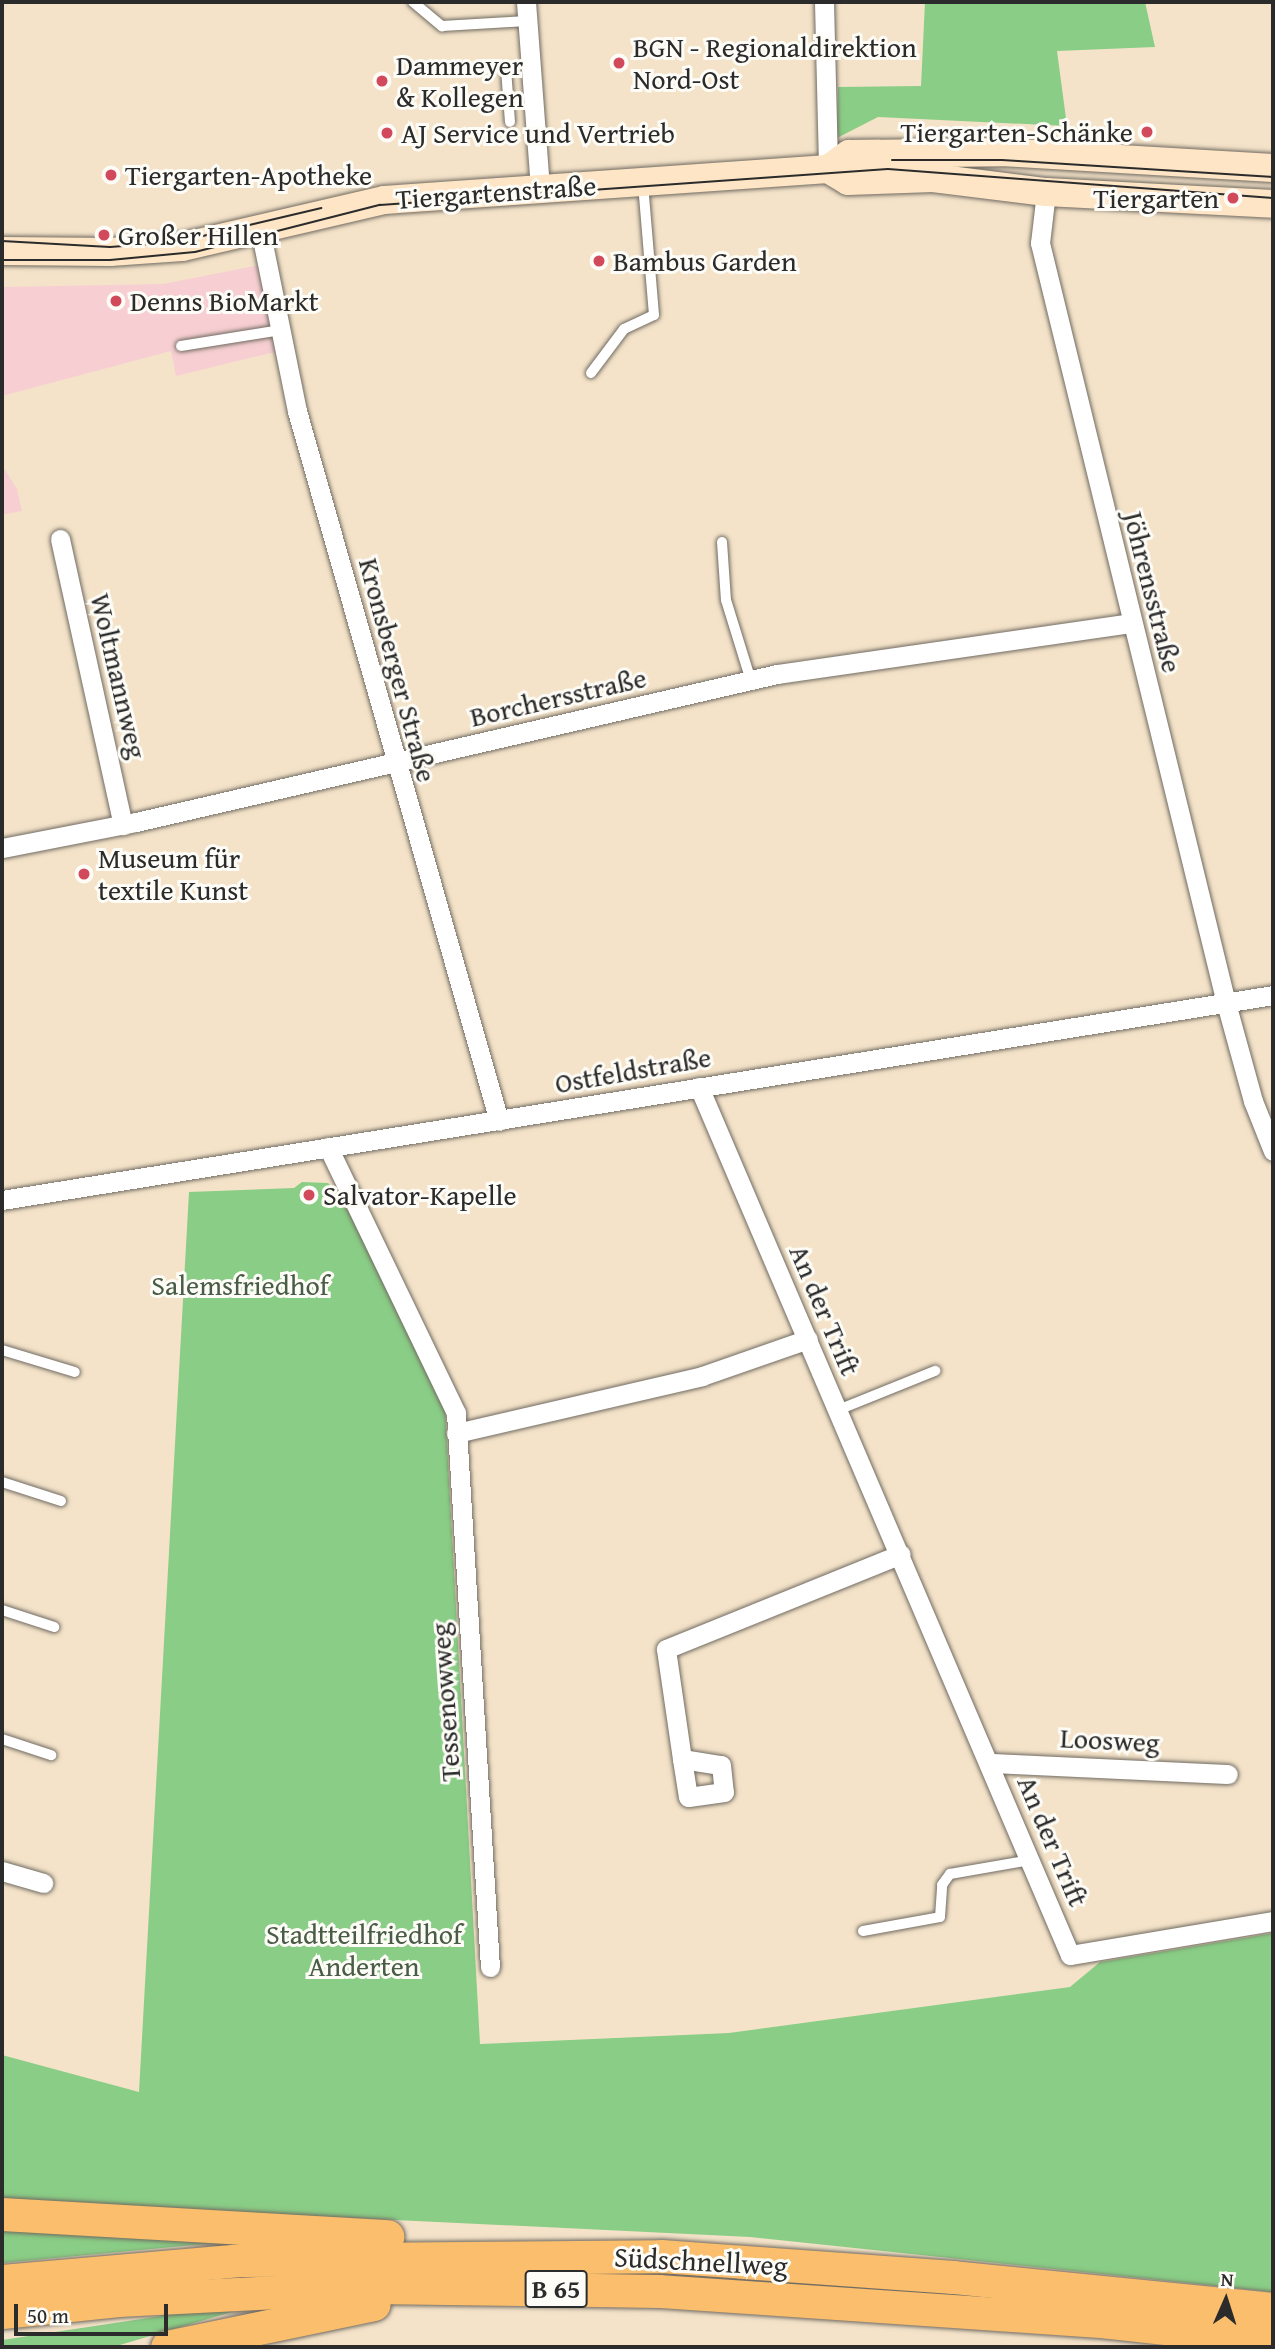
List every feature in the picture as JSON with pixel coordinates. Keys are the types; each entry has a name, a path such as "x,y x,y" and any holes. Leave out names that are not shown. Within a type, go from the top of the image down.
{"highway":[{"path":"2,2214 662,2256"},
{"name":"Südschnellweg","path":"2,2281 243,2260 662,2256 1186,2315 1273,2309"},
{"path":"167,2347 362,2306 498,2288"},
{"name":"Südschnellweg","path":"2,2312 247,2292 498,2288 1110,2307"},
{"name":"Südschnellweg","path":"1186,2315 1273,2340"}],"main road":[{"name":"Tiergartenstraße","path":"2,251 151,250 260,229 384,200 828,169 849,154 912,151 1273,168"},
{"name":"Tiergartenstraße","path":"828,169 848,181 933,178 1046,192 1273,204"}],"street":[{"path":"824,2 828,169"},
{"path":"527,12 540,189"},
{"name":"Jöhrensstraße","path":"1046,192 1040,243 1131,624 1226,1003 1254,1101 1273,1151"},
{"name":"Kronsberger Straße","path":"260,229 297,411 394,763 499,1121"},
{"name":"Woltmannweg","path":"60,539 123,825"},
{"name":"Borchersstraße","path":"2,848 123,825 751,681 1131,624"},
{"name":"Ostfeldstraße","path":"2,1200 1273,995"},
{"name":"An der Trift","path":"699,1087 901,1554 1070,1955 1273,1921"},
{"name":"Tessenowweg","path":"328,1147 456,1413 490,1967"},
{"path":"456,1433 702,1376 808,1339"},
{"path":"682,1759 666,1649 901,1554"},
{"name":"Loosweg","path":"990,1763 1228,1774"},
{"path":"2,1871 43,1883"}],"lane":[{"path":"413,2 442,26 527,12"},
{"path":"506,69 510,122"},
{"path":"591,373 624,329 654,314 643,181"},
{"path":"181,346 281,330"},
{"path":"722,542 726,600 751,681"},
{"path":"2,1350 75,1372"},
{"path":"838,1410 935,1371"},
{"path":"2,1482 61,1501"},
{"path":"2,1610 54,1627"},
{"path":"2,1739 51,1755"},
{"path":"863,1931 940,1917 943,1879 950,1874 1031,1860"}],"shaded area":[{"path":"265,264 279,351 176,376 171,351 2,396 2,287 163,284"},
{"path":"2,465 17,489 22,511 2,515"}],"green space":[{"path":"925,2 1145,2 1155,47 1057,51 1067,126 878,117 837,138 838,87 921,86"},
{"path":"302,1182 328,1183 335,1190 335,1200 348,1210 445,1407 480,2044 729,2033 1070,1987 1100,1962 1273,1933 1273,2292 750,2237 2,2201 2,2055 139,2092 189,1192 294,1188"},
{"path":"2,2228 237,2241 2,2263"},
{"path":"235,2311 113,2347 2,2347 2,2340 161,2316 159,2312"}],"tram line":[{"path":"892,160 1002,160 1273,177"},
{"path":"2,260 110,260 195,252 380,205 888,169 1273,198"},
{"path":"2,241 110,247 150,244 190,239 321,208"}],"place":[{"name":"BGN - Regionaldirektion Nord-Ost","path":"619,63"},
{"name":"Dammeyer & Kollegen","path":"382,81"},
{"name":"Tiergarten-Schänke","path":"1147,132"},
{"name":"AJ Service und Vertrieb","path":"387,133"},
{"name":"Tiergarten-Apotheke","path":"111,175"},
{"name":"Tiergarten","path":"1233,198"},
{"name":"Großer Hillen","path":"104,235"},
{"name":"Bambus Garden","path":"599,261"},
{"name":"Denns BioMarkt","path":"116,301"},
{"name":"Museum für textile Kunst","path":"84,874"},
{"name":"Salvator-Kapelle","path":"309,1195"}],"park label":[{"name":"Salemsfriedhof","path":"240,1285"},
{"name":"Stadtteilfriedhof Anderten","path":"364,1950"}]}
